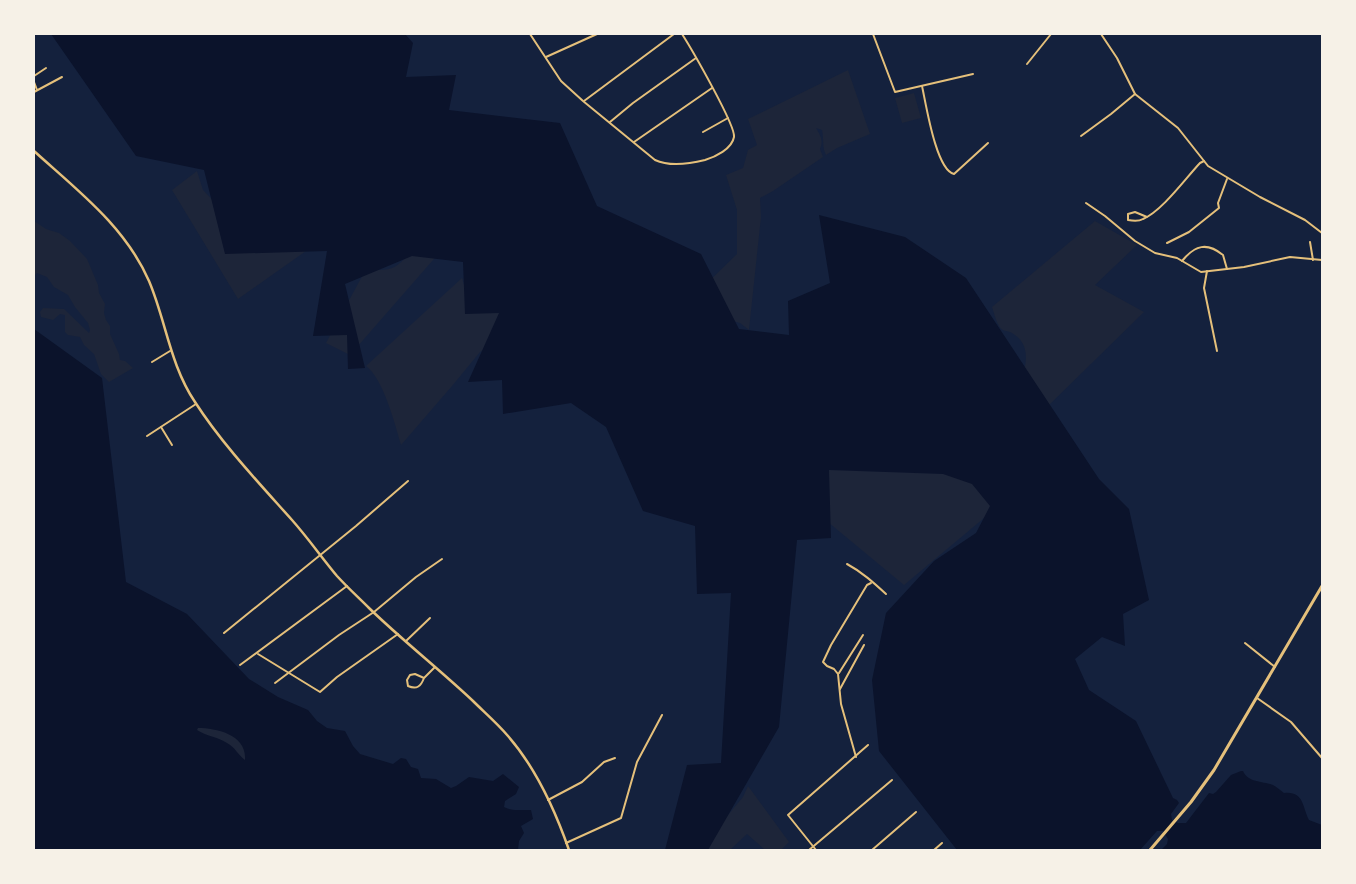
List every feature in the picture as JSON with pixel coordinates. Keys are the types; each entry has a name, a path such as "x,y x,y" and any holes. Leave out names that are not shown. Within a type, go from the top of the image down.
{"main road":[{"path":"1150,850 1191,802 1214,770 1322,586"}],"street":[{"path":"530,34 562,81 583,101 659,162 680,164 696,162 714,156 732,143 734,132 682,34"},
{"path":"546,57 597,34"},
{"path":"583,101 674,34"},
{"path":"873,34 895,92 973,74"},
{"path":"1027,64 1051,34"},
{"path":"1101,34 1120,64 1135,94 1178,128 1212,169 1305,220 1322,233"},
{"path":"610,122 620,112 696,58"},
{"path":"34,76 46,68"},
{"path":"34,92 62,77"},
{"path":"34,82 37,90"},
{"path":"922,86 938,155 949,172 954,174 957,172 988,143"},
{"path":"634,142 712,88"},
{"path":"1081,136 1135,94"},
{"path":"703,132 728,118"},
{"path":"34,151 82,194 121,234 138,258 154,295 170,351 182,379 196,404 222,438 347,586 509,736 527,762 548,800 569,850"},
{"path":"1147,217 1135,212 1128,214 1128,220 1135,221 1147,217 1155,212 1204,161"},
{"path":"1167,243 1190,232 1219,208 1218,203 1227,178"},
{"path":"1086,203 1135,241 1155,253 1177,258 1201,272 1290,257 1322,260"},
{"path":"1310,242 1313,260"},
{"path":"1182,261 1187,254 1198,247 1212,247 1223,254 1226,269"},
{"path":"1207,272 1204,288 1216,351"},
{"path":"152,362 170,351"},
{"path":"146,436 196,404"},
{"path":"161,427 172,445"},
{"path":"224,633 356,526 408,481"},
{"path":"275,683 374,612 416,577 442,559"},
{"path":"847,564 867,577 886,594"},
{"path":"856,756 841,704 838,674 823,662 830,645 871,582"},
{"path":"240,666 347,586"},
{"path":"406,641 430,618"},
{"path":"258,654 320,692 337,677 398,634"},
{"path":"838,674 863,635"},
{"path":"1245,643 1275,667"},
{"path":"839,690 864,646"},
{"path":"424,678 419,675 410,676 407,680 408,686 418,688 424,678 435,667"},
{"path":"1257,698 1291,722 1322,758"},
{"path":"566,843 621,818 637,762 662,715"},
{"path":"816,850 788,815 868,745"},
{"path":"548,800 582,782 604,762 615,758"},
{"path":"809,850 892,780"},
{"path":"872,850 916,812"},
{"path":"934,850 942,843"}],"shaded area":[{"path":"51,34 405,34 413,43 406,77 456,75 449,110 560,123 597,206 701,254 739,329 789,335 788,301 830,283 819,215 905,237 966,278 1099,479 1129,509 1149,600 1123,614 1125,646 1102,637 1075,659 1089,690 1136,721 1173,798 1179,803 1171,814 1172,820 1178,823 1186,823 1209,793 1213,794 1216,792 1231,775 1243,771 1252,780 1273,785 1284,793 1295,794 1299,797 1309,820 1322,825 1322,850 1161,850 1167,844 1168,839 1163,831 1157,831 1140,850 957,850 879,751 872,680 886,613 934,561 976,533 990,506 972,484 943,474 829,470 831,538 797,540 779,727 708,850 665,850 687,765 721,763 731,593 697,594 695,526 643,511 606,427 571,403 503,414 502,380 468,382 499,313 465,314 463,262 412,256 345,284 365,368 348,369 347,335 313,336 327,251 225,254 204,170 136,156"},
{"path":"848,70 870,134 837,148 826,155 822,130 816,128 821,138 820,149 823,157 760,198 761,217 749,330 736,322 699,291 737,254 737,210 726,175 743,168 748,150 757,145 748,119"},
{"path":"914,93 921,118 902,123 895,98"},
{"path":"197,171 203,190 228,216 343,225 238,299 172,190"},
{"path":"34,221 46,229 59,233 70,241 87,259 105,304 104,313 120,360 125,361 133,368 109,382 101,374 94,354 84,345 80,337 68,335 65,332 65,315 60,314 53,320 41,317 40,312 43,308 64,309 89,333 90,330 88,323 68,295 54,287 47,277 37,273 34,276"},
{"path":"1095,221 1137,245 1095,285 1144,312 1047,407 1021,383 1026,362 1023,343 1012,333 1000,328 992,307"},
{"path":"440,252 350,355 326,343 366,269 390,269 400,263 409,253"},
{"path":"462,278 468,298 503,309 493,345 480,352 401,445 383,391 378,380 366,366"},
{"path":"34,329 102,378 126,582 187,614 249,679 278,697 308,710 317,721 327,728 345,731 360,754 393,764 401,758 406,759 411,767 418,769 421,778 436,779 451,788 469,777 493,781 503,774 519,787 516,794 505,801 504,807 514,810 531,810 533,819 521,826 524,833 519,841 518,850 34,850","holes":["198,728 214,729 236,739 241,744 245,760 230,745 220,739 204,734 197,730"]},
{"path":"914,455 993,492 990,513 904,585 828,522 824,481 835,459"},
{"path":"179,722 238,734 254,766"},
{"path":"748,786 789,842 781,850 765,850 747,834 730,850 709,850 703,845 743,797"}]}
